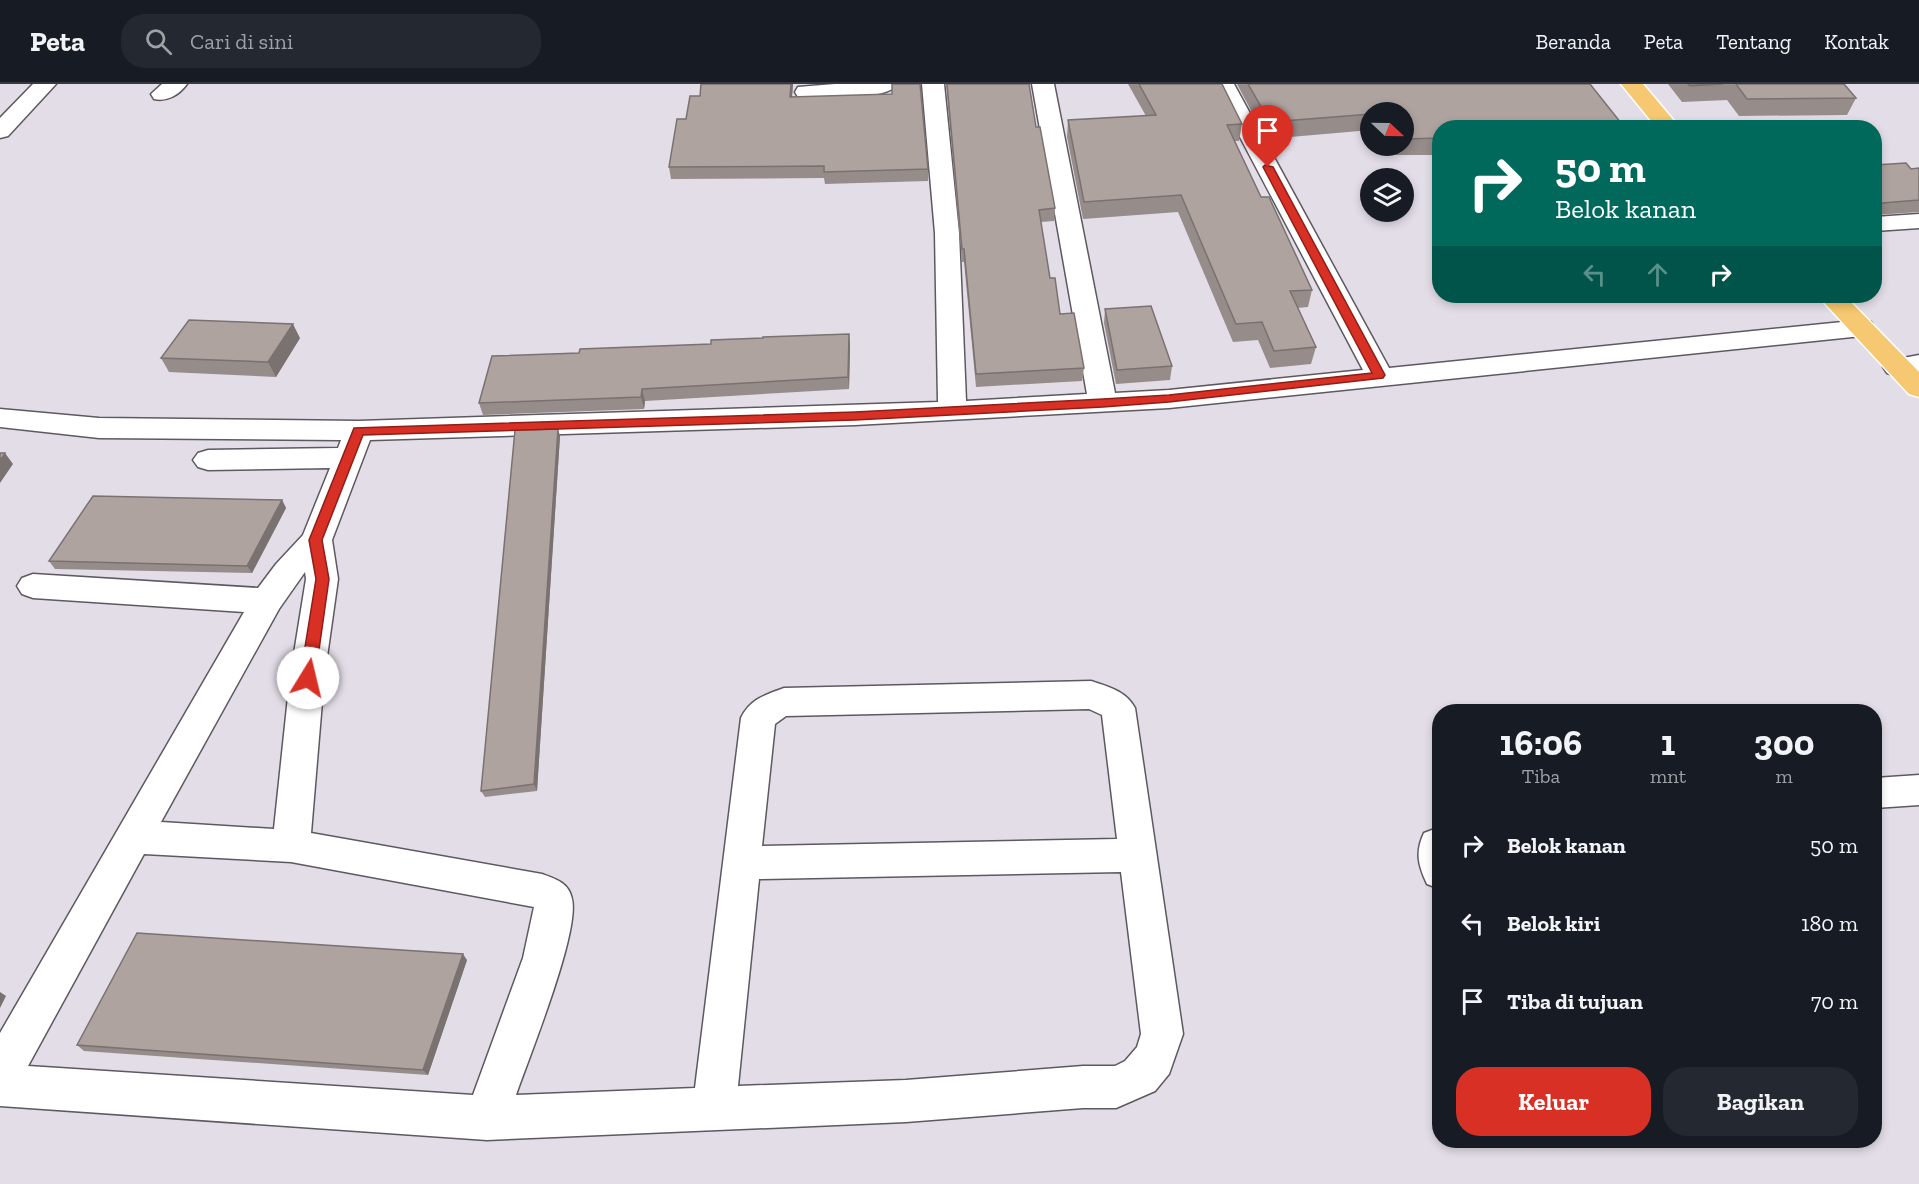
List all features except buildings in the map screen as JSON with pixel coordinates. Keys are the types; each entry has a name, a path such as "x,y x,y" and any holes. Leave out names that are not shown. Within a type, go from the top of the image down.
{"main road":[{"path":"1632,84 1662,120"},
{"path":"1838,303 1862,328 1908,366 1919,388"}],"street":[{"path":"3,124 45,84"},
{"path":"806,92 879,88 887,84"},
{"path":"933,84 947,233 952,410"},
{"path":"1043,84 1103,403"},
{"path":"1223,84 1379,375"},
{"path":"1882,224 1919,221"},
{"path":"208,460 354,444 1169,399 1379,375 1862,328"},
{"path":"0,418 99,428 245,428 354,444"},
{"path":"0,1074 267,601 287,572 315,540 354,444"},
{"path":"291,846 308,678 322,579 315,540"},
{"path":"33,586 267,601"},
{"path":"0,1085 487,1118 906,1101 1083,1087 1116,1087 1140,1076 1154,1059 1162,1034 1118,708 1107,701 1091,696 784,702 769,708 758,718 714,1107"},
{"path":"1882,793 1919,790"},
{"path":"133,837 291,846 542,891 553,897 554,913 543,958 487,1118"},
{"path":"742,863 1138,855"}],"route":[{"path":"308,678 322,579 315,540 358,431 855,416 1103,403 1169,399 1379,375 1268,167"}]}
